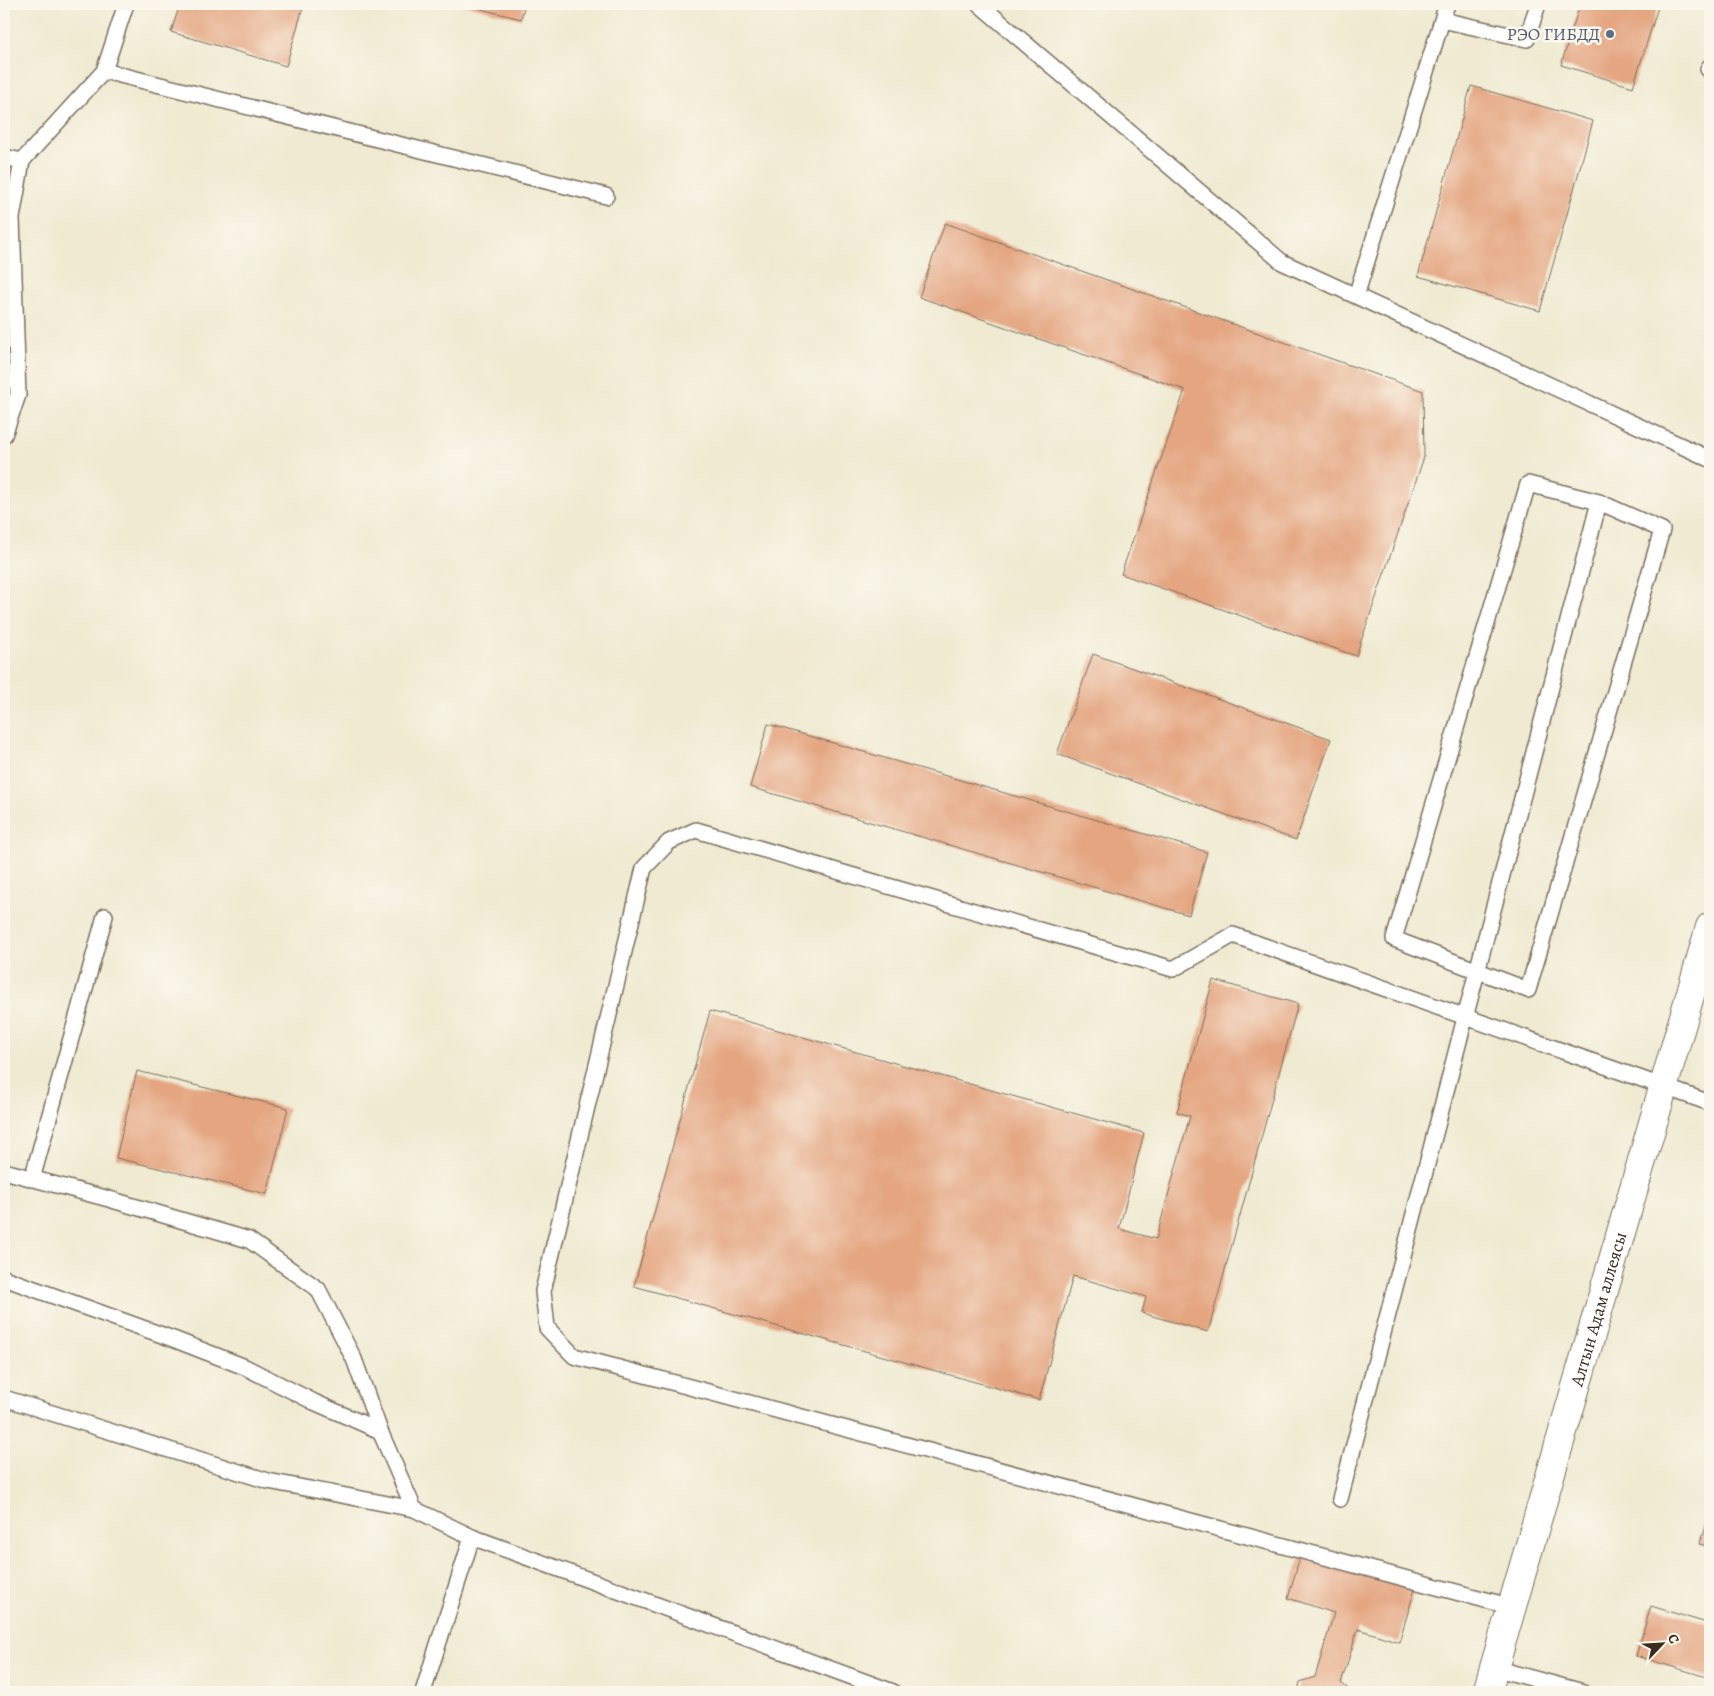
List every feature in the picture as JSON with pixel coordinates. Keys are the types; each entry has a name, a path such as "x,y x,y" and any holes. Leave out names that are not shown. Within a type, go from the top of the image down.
{"main road":[{"name":"Алтын Адам аллеясы","path":"1490,1680 1710,927"}],"lane":[{"path":"4,435 18,395 12,218 22,161 104,71 126,4"},
{"path":"979,4 1282,262 1710,459"},
{"path":"1356,296 1447,4"},
{"path":"1442,20 1527,39 1538,4"},
{"path":"104,71 606,196"},
{"path":"4,157 22,161"},
{"path":"1528,484 1599,502 1662,530 1528,990 1394,939 1528,484"},
{"path":"1340,1499 1599,502"},
{"path":"1512,1608 574,1356 547,1328 543,1290 644,868 669,842 696,830 1173,969 1233,935 1710,1104"},
{"path":"32,1179 104,916"},
{"path":"4,1170 249,1240 318,1289 354,1360 380,1431 414,1509"},
{"path":"4,1278 245,1367 314,1402 380,1431"},
{"path":"4,1398 268,1481 414,1509 472,1537 893,1692"},
{"path":"424,1692 472,1537"},
{"path":"1490,1680 1583,1692"}],"building":[{"path":"180,4 304,4 286,66 171,32"},
{"path":"461,4 525,4 521,19"},
{"name":"РЭО ГИБДД","path":"1580,4 1659,4 1633,87 1561,65"},
{"path":"1471,86 1593,121 1540,311 1418,276"},
{"path":"945,223 1423,391 1424,457 1356,656 1121,574 1185,390 919,297"},
{"path":"1093,654 1331,739 1296,840 1057,754"},
{"path":"768,724 1207,852 1189,915 750,787"},
{"path":"1213,980 1298,1004 1208,1332 1142,1313 1146,1297 1073,1276 1039,1400 634,1286 710,1011 1144,1133 1119,1229 1156,1239 1190,1116 1177,1112"},
{"path":"137,1071 288,1108 267,1194 116,1158"},
{"path":"1710,1513 1710,1547 1700,1544"},
{"path":"1301,1553 1415,1589 1399,1642 1358,1629 1341,1683 1351,1692 1298,1692 1300,1682 1315,1677 1334,1613 1288,1598"},
{"path":"1651,1606 1710,1624 1710,1678 1636,1656"}],"place":[{"name":"РЭО ГИБДД","path":"1610,34"}]}
